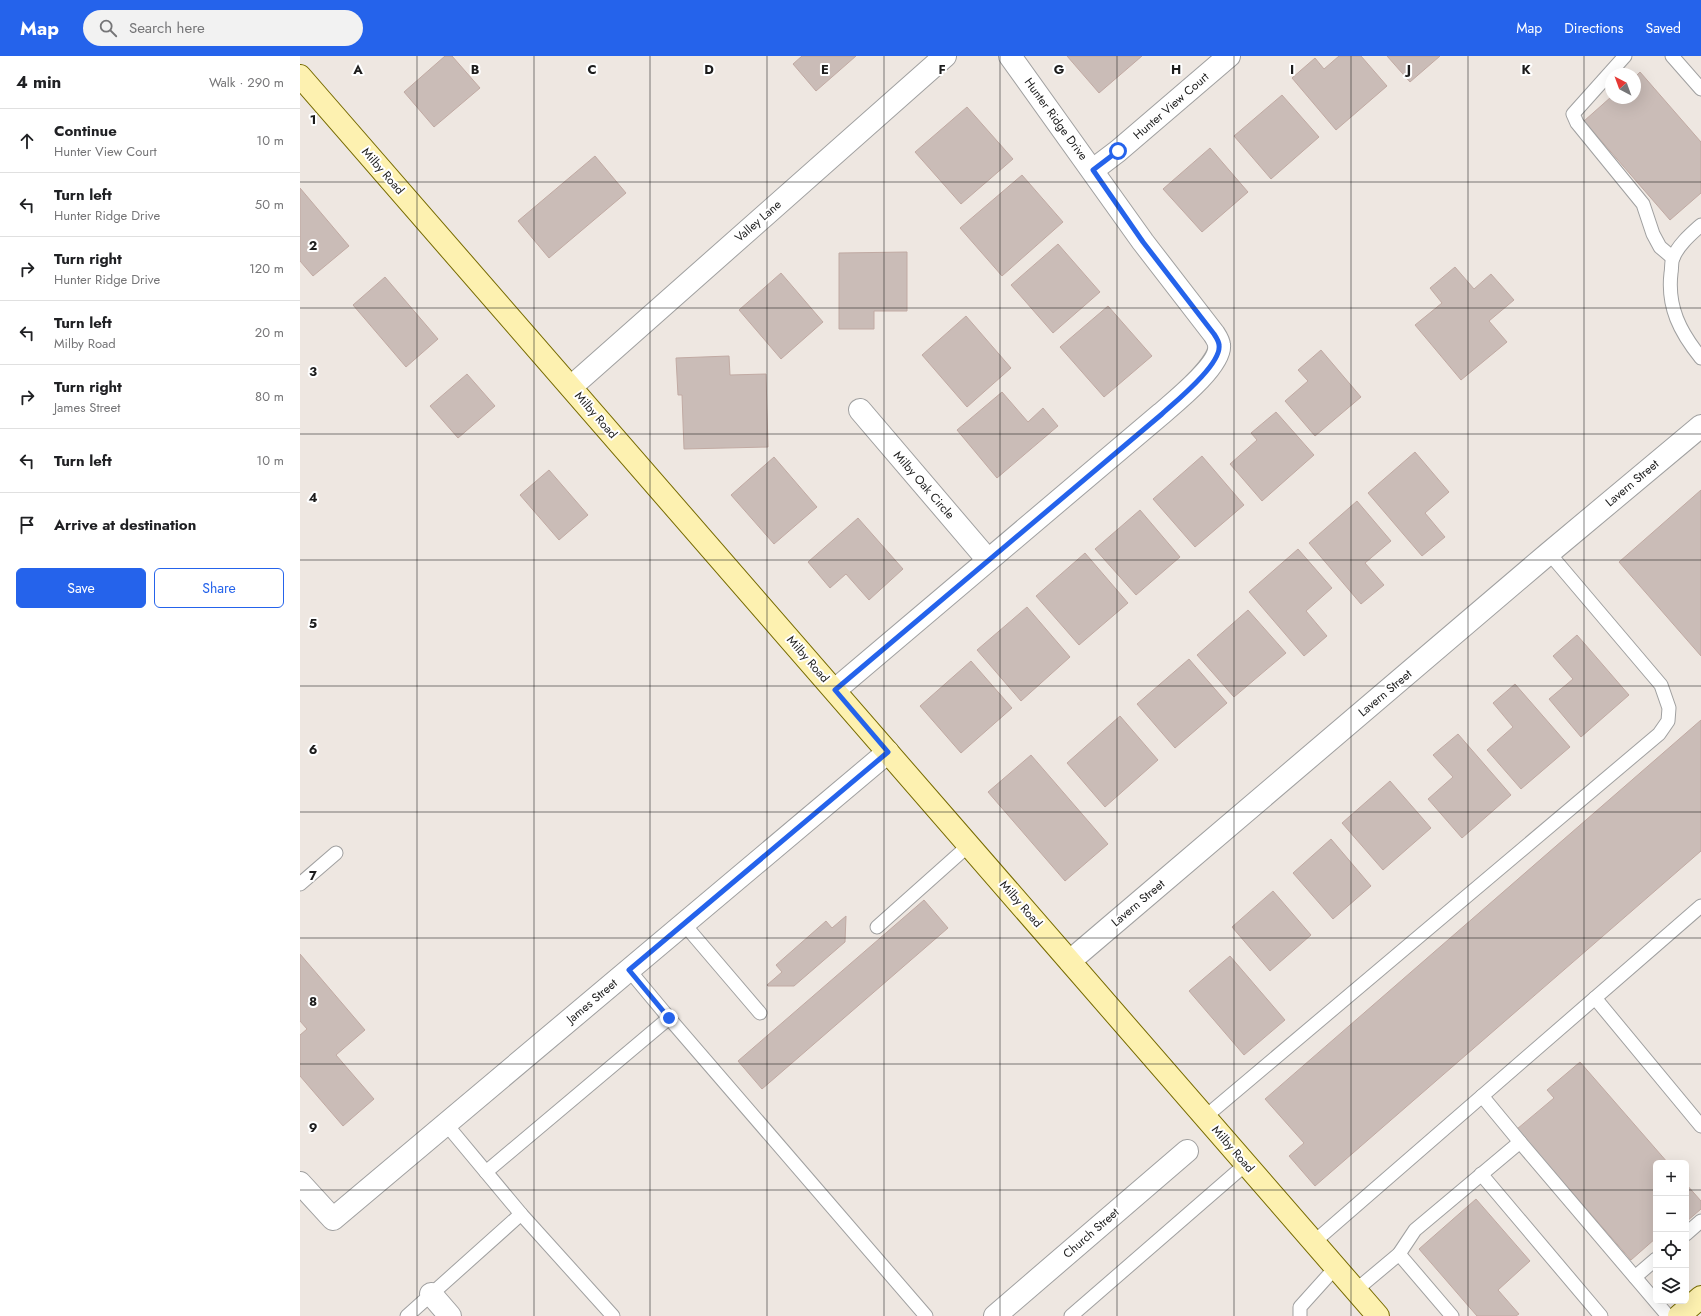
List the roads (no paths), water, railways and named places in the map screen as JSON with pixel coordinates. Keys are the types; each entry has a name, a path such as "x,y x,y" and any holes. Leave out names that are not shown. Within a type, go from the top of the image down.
{"street":[{"name":"Valley Lane","path":"571,387 945,56"},
{"name":"Hunter Ridge Drive","path":"835,690 1194,385 1218,356 1220,346 1214,334 1143,242 1093,170 1010,56"},
{"name":"Hunter View Court","path":"1093,170 1118,151 1229,56"},
{"name":"Milby Road","path":"300,76 1378,1316"},
{"name":"Milby Oak Circle","path":"860,410 988,560"},
{"name":"Lavern Street","path":"1070,961 1549,553 1701,426"},
{"name":"James Street","path":"300,1184 333,1219 888,752"},
{"name":"Church Street","path":"995,1316 1187,1151"},
{"path":"431,1294 450,1316"}],"lane":[{"path":"1625,56 1573,114 1577,123 1643,204 1653,234 1660,247 1673,258"},
{"path":"1672,56 1701,89"},
{"path":"1701,225 1688,237 1673,258 1669,288 1673,310 1682,331 1701,358"},
{"path":"1205,1117 1659,734 1668,721 1669,708 1661,685 1549,553"},
{"path":"878,927 969,845"},
{"path":"300,884 336,853"},
{"path":"1314,1242 1700,909"},
{"path":"684,924 760,1013"},
{"path":"629,970 926,1316"},
{"path":"1595,998 1701,1126"},
{"path":"486,1172 669,1018"},
{"path":"1482,1096 1635,1277 1686,1311"},
{"path":"446,1124 521,1214 613,1316"},
{"path":"1356,1290 1399,1254 1415,1230 1520,1142"},
{"path":"1071,1316 1246,1164"},
{"path":"1481,1174 1601,1316"},
{"path":"407,1316 521,1214"},
{"path":"1688,1232 1701,1221"},
{"path":"1399,1254 1452,1316"},
{"path":"1635,1277 1653,1262"},
{"path":"1300,1316 1300,1307 1336,1267"}]}
